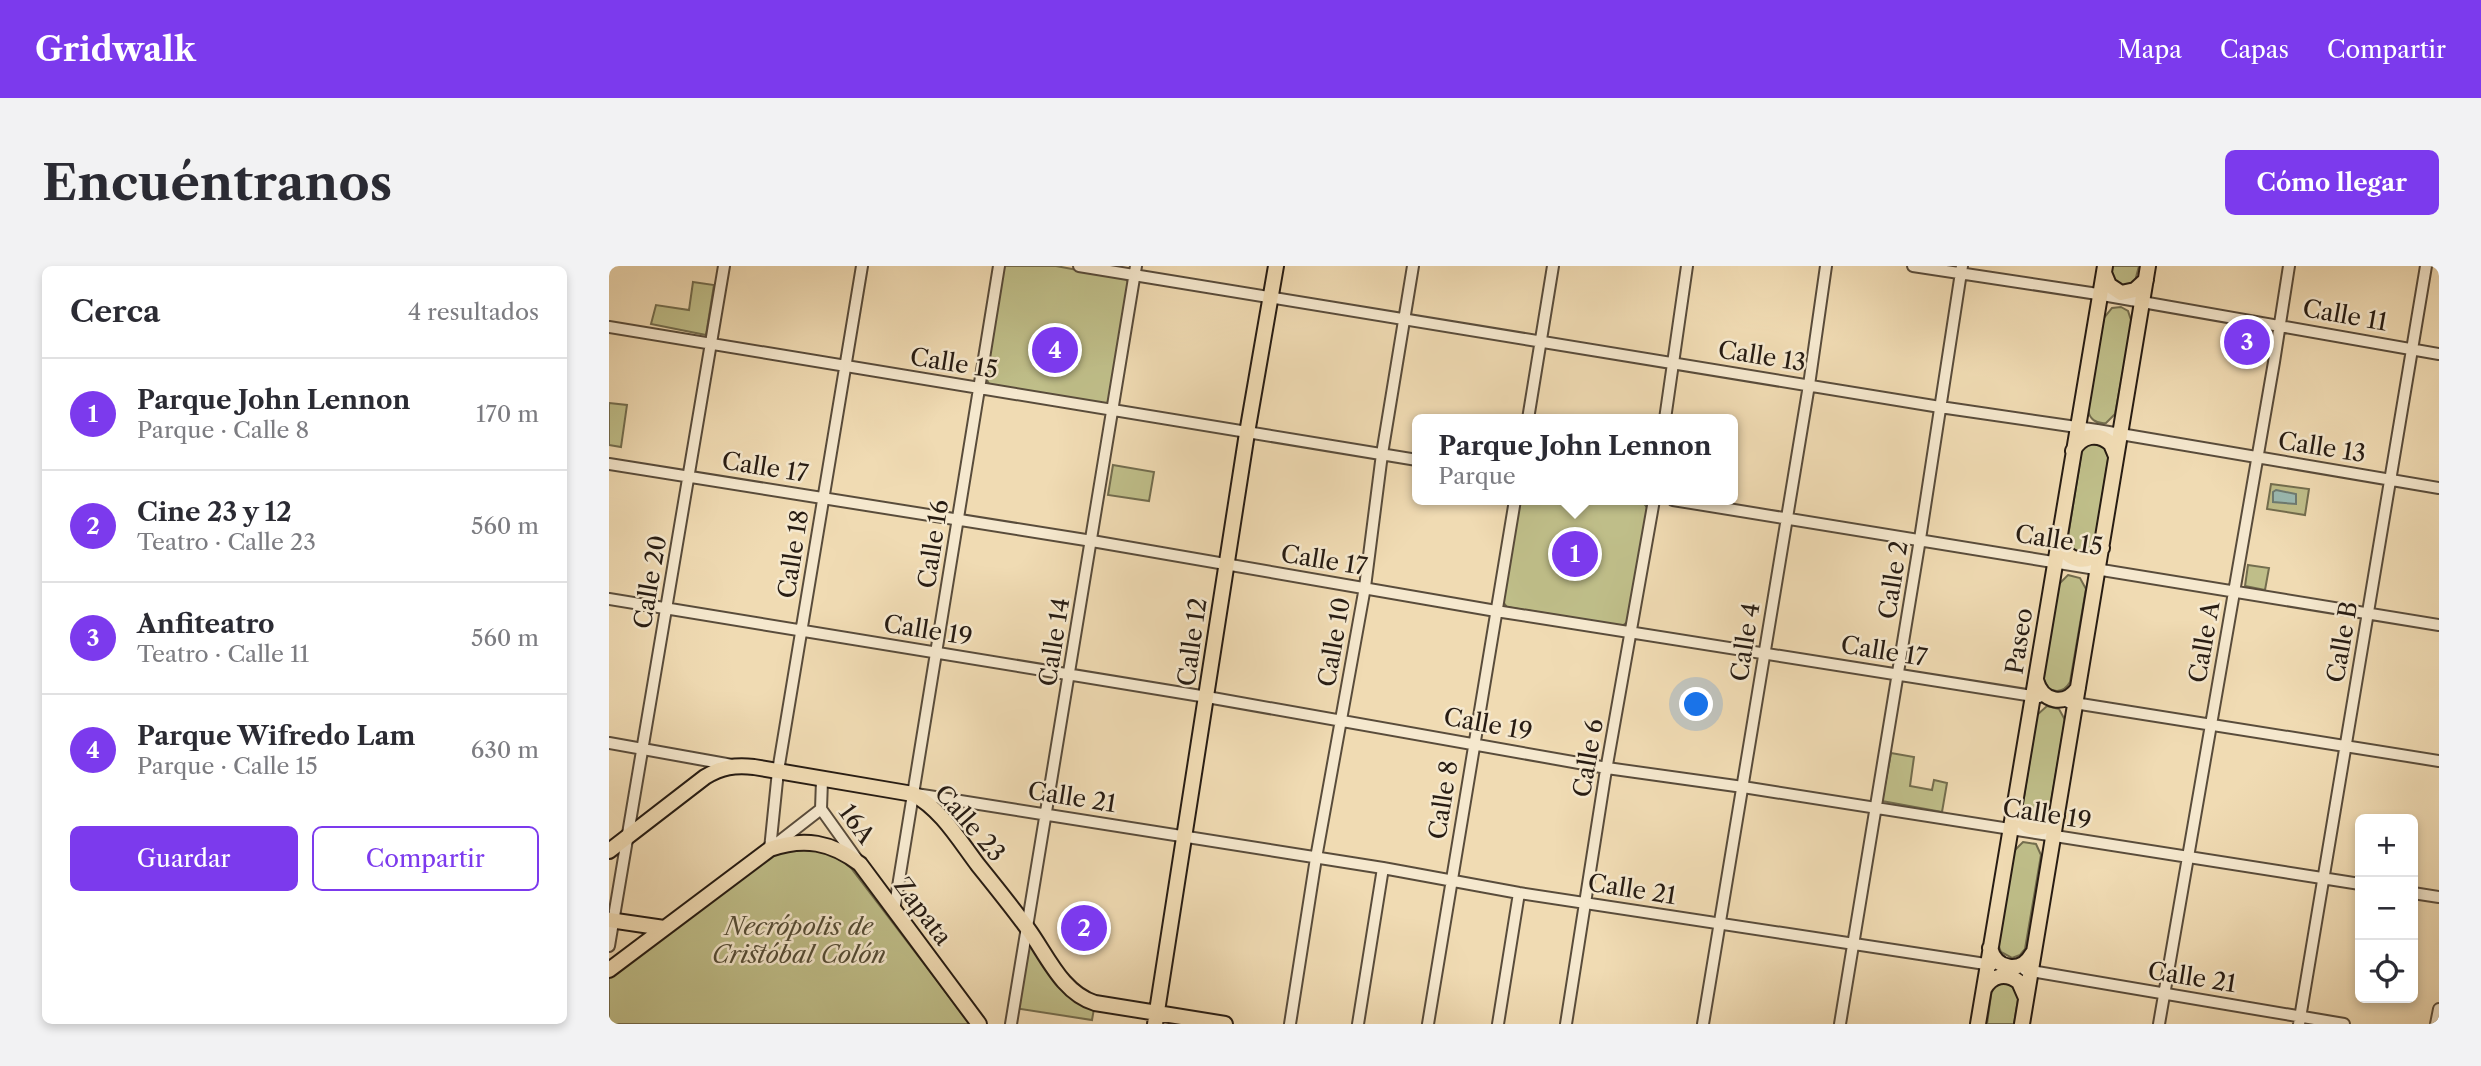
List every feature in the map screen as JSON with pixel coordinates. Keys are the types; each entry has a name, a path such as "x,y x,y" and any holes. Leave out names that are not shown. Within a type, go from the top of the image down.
{"main road":[{"name":"Calle 12","path":"1156,1018 1247,433 1276,266"},
{"path":"2105,269 2109,285 2121,293 2135,290 2147,273"},
{"name":"Paseo","path":"1978,1024 2105,269"},
{"path":"2022,1024 2147,273"},
{"path":"2097,311 2106,301 2120,299 2133,306 2139,320"},
{"path":"2081,405 2083,419 2097,430 2114,426 2123,415"},
{"path":"2073,454 2079,442 2097,436 2111,444 2116,458"},
{"path":"2060,540 2066,553 2077,560 2092,558 2102,548"},
{"path":"2054,568 2076,564 2089,572 2094,586"},
{"path":"2036,678 2042,693 2054,700 2068,698 2078,688"},
{"path":"609,851 705,777 720,768 732,765"},
{"name":"Calle 23","path":"732,765 913,794 926,801 948,826 1067,984 1084,999 1156,1018 1225,1024"},
{"path":"2015,808 2027,827 2047,827 2057,816"},
{"path":"2009,846 2018,836 2033,833 2045,840 2051,853"},
{"path":"609,970 770,849 784,844 814,842"},
{"name":"Zapata","path":"814,842 837,849 860,863 979,1024"},
{"path":"611,920 664,928"},
{"path":"1990,948 1996,961 2009,968 2023,965 2032,954"},
{"path":"1983,993 1989,981 2008,976 2019,982 2026,993 2026,999"}],"street":[{"name":"Calle 20","path":"609,946 611,920 628,837 725,266"},
{"name":"Calle 18","path":"770,849 778,771 862,266"},
{"name":"Calle 16","path":"894,911 999,266"},
{"name":"Calle 13","path":"1079,266 1136,271 1271,298 1940,407 2077,426 2439,488"},
{"name":"Calle 10","path":"1290,1024 1316,858 1365,587 1382,454 1413,266"},
{"path":"1529,414 1553,266"},
{"path":"1666,414 1687,266"},
{"name":"Calle 4","path":"1703,1024 1809,385 1826,266"},
{"name":"Calle 11","path":"1913,266 1961,270 2439,354"},
{"name":"Calle A","path":"2159,1024 2289,266"},
{"name":"Calle B","path":"2300,1020 2426,266"},
{"name":"Calle 2","path":"1840,1024 1899,675 1961,270"},
{"name":"Calle 14","path":"1011,1024 1136,271"},
{"name":"Calle 15","path":"609,327 1412,459"},
{"name":"Calle 17","path":"609,464 1092,541 1496,611 2075,703"},
{"name":"Calle 8","path":"1428,1024 1514,505"},
{"name":"Calle 6","path":"1566,1024 1653,505"},
{"name":"Calle 15","path":"1705,505 1920,539 2054,568"},
{"name":"Calle 15","path":"2076,564 2439,625"},
{"name":"Calle 19","path":"609,599 1207,696 1607,768 2355,883"},
{"path":"2075,703 2439,761"},
{"path":"609,743 732,765"},
{"name":"16A","path":"823,780 821,809 860,863"},
{"name":"Calle 21","path":"913,794 1383,868 1519,893 1988,964 2300,1020 2344,1024"},
{"name":"16A","path":"770,849 821,809"},
{"path":"773,812 779,824 814,842"},
{"path":"1358,1024 1383,868"},
{"path":"1497,1024 1519,893"},
{"path":"2418,894 2439,897"},
{"path":"2436,1024 2439,1009"}],"green space":[{"path":"1004,266 1056,266 1126,279 1130,285 1112,400 1107,406 990,386 985,376"},
{"path":"2110,266 2139,266 2135,281 2125,288 2111,281"},
{"path":"693,282 714,285 706,335 651,324 656,305 689,310"},
{"path":"2121,307 2128,311 2132,323 2115,414 2106,423 2099,423 2091,418 2088,409 2104,318 2112,308"},
{"path":"609,403 627,405 621,447 609,445"},
{"path":"2087,442 2104,443 2109,454 2094,547 2092,551 2076,556 2067,543 2082,449"},
{"path":"1113,465 1154,472 1149,501 1108,495"},
{"path":"2271,484 2309,489 2305,515 2267,509"},
{"path":"1517,505 1645,505 1649,510 1630,620 1622,626 1507,607 1500,598"},
{"path":"2248,565 2269,568 2265,590 2245,586"},
{"path":"2068,575 2080,578 2086,589 2070,682 2064,689 2055,691 2049,689 2043,678 2059,584"},
{"path":"2047,706 2059,709 2065,720 2049,814 2040,822 2028,820 2022,809 2037,715"},
{"path":"1891,753 1914,757 1910,786 1932,790 1934,780 1947,783 1942,812 1882,801"},
{"path":"2023,842 2036,844 2041,855 2025,949 2012,958 2001,952 1998,944 2014,851"},
{"name":"Necrópolis de Cristóbal Colón","path":"791,848 823,852 836,857 851,868 970,1024 609,1024 609,976 771,856"},
{"path":"1027,928 1053,966 1095,1003 1092,1020 1014,1008"},
{"path":"2006,979 2019,993 2014,1024 1987,1024 1992,988 1994,984"}],"water":[{"path":"2276,490 2296,494 2296,504 2273,502 2273,492"}],"place":[{"name":"Anfiteatro","path":"2247,342"},
{"name":"Parque Wifredo Lam","path":"1055,350"},
{"name":"Parque John Lennon","path":"1575,554"},
{"name":"Cine 23 y 12","path":"1084,928"}]}
